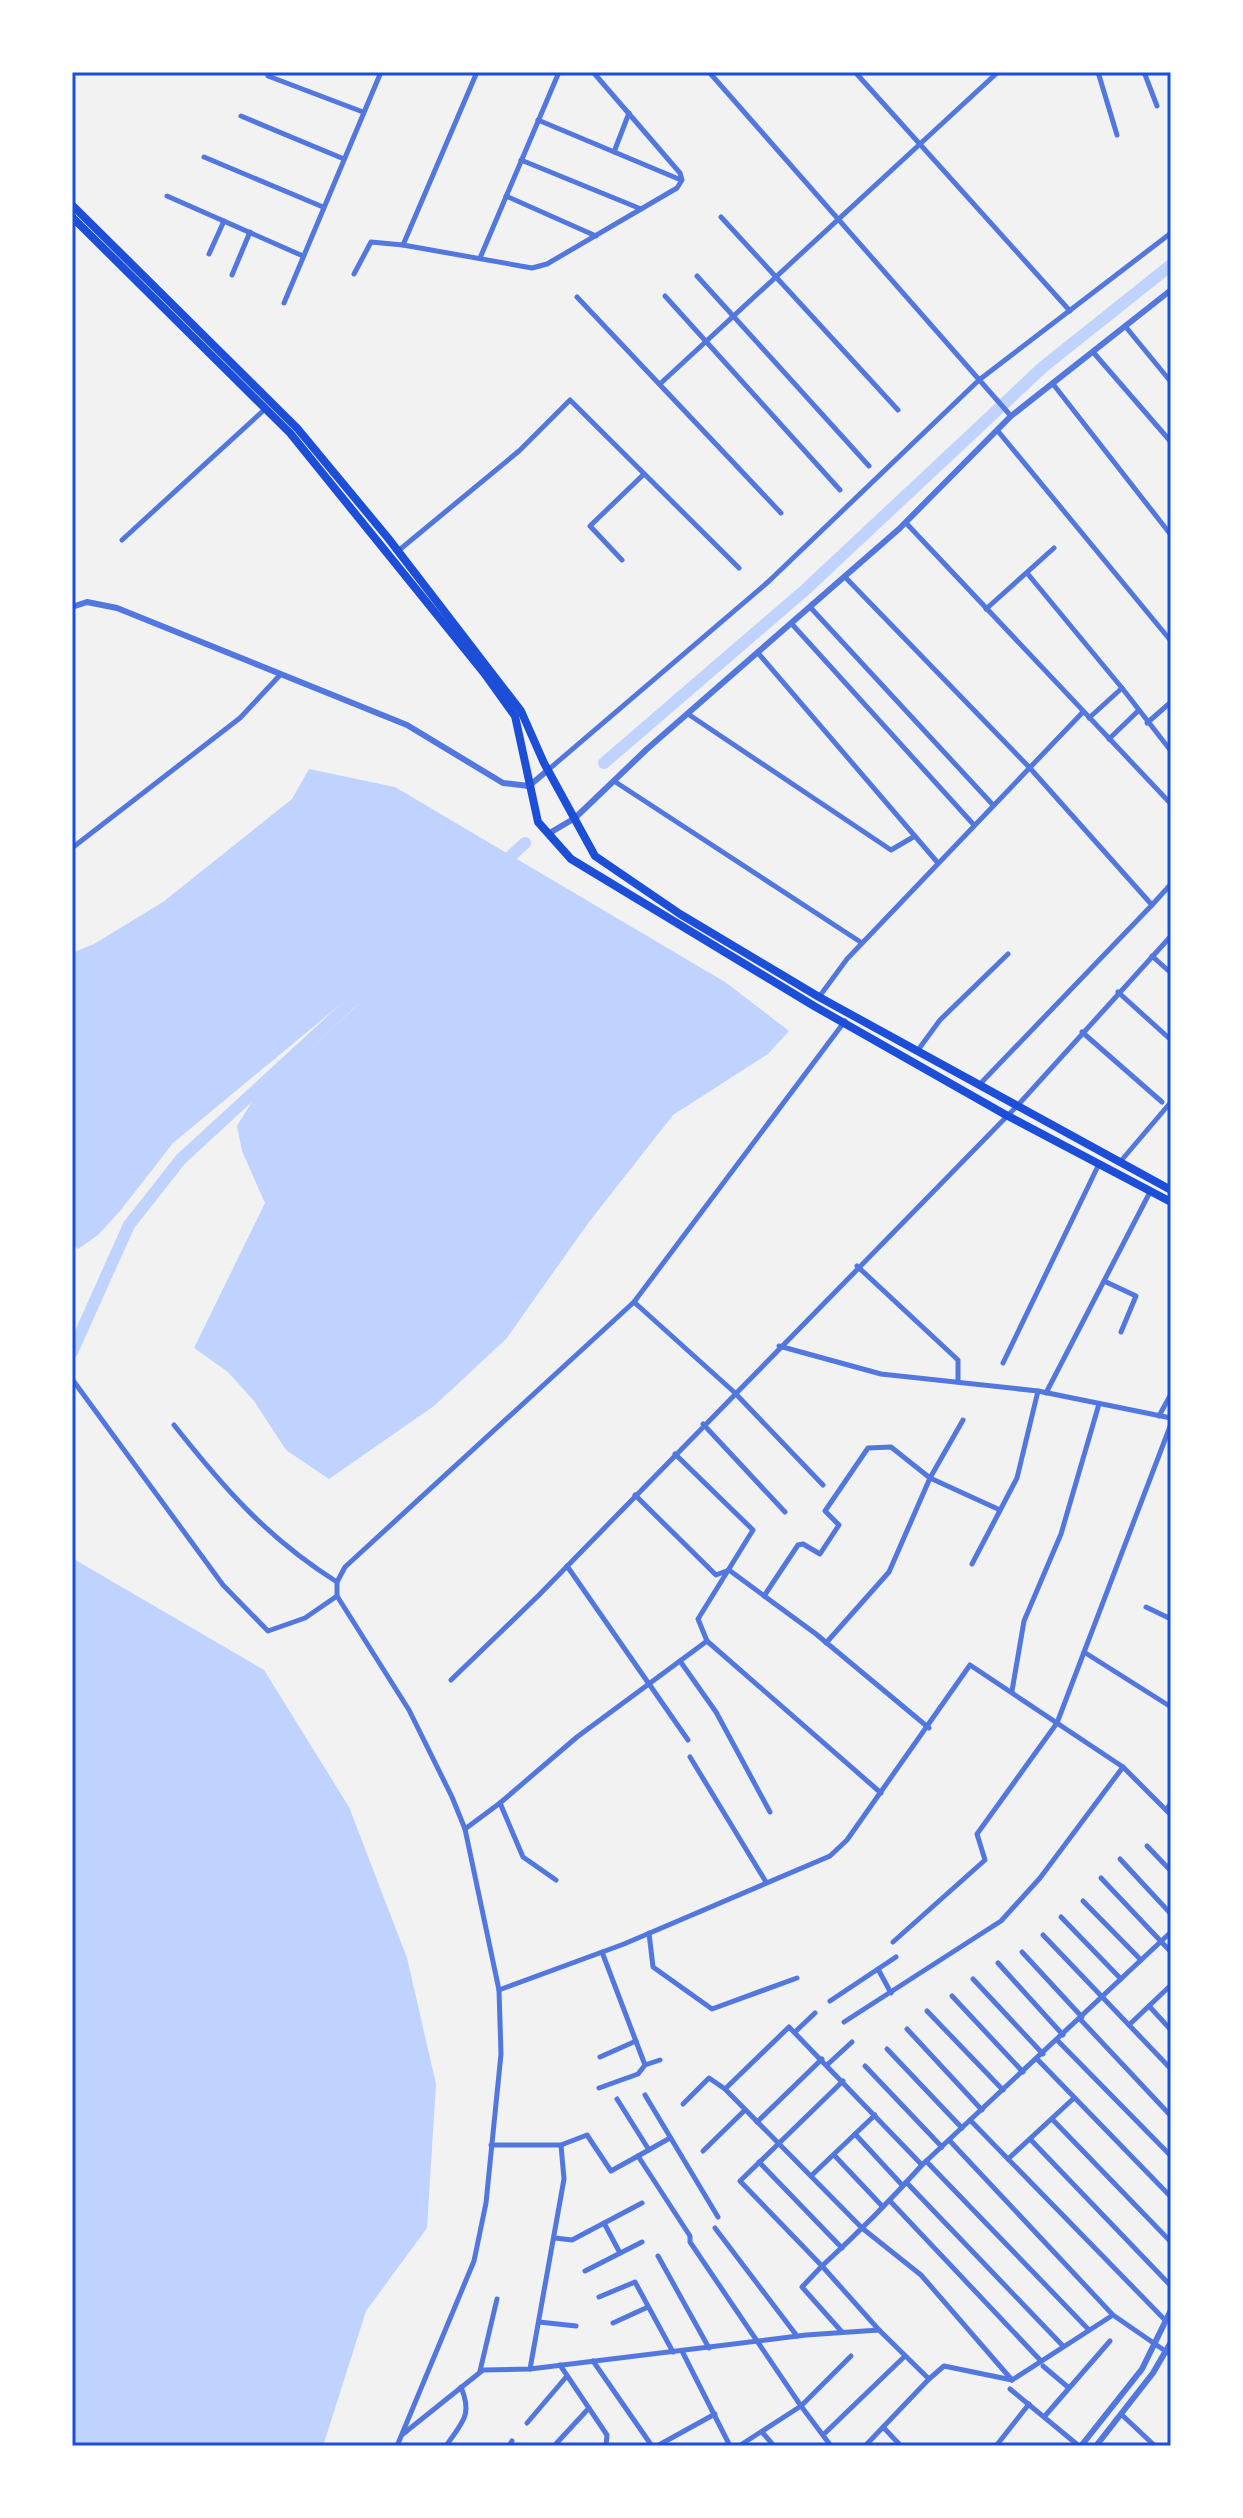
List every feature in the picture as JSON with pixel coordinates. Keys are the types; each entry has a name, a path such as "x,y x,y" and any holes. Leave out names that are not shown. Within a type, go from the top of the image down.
{"main road":[{"path":"72,205 297,428 398,551 521,711 548,770 595,856 628,881 819,997 1171,1190"},
{"path":"72,217 290,433 382,543 515,716 538,822 546,835 571,859 844,1023 1006,1115 1171,1202"}],"street":[{"path":"284,303 381,72"},
{"path":"403,245 477,72"},
{"path":"480,258 559,72"},
{"path":"354,274 371,242 532,268 547,264 677,188 682,180 680,173 593,72"},
{"path":"709,72 1011,416"},
{"path":"855,72 1070,311"},
{"path":"661,383 998,72"},
{"path":"1098,72 1117,135"},
{"path":"1144,72 1157,106"},
{"path":"268,76 363,112"},
{"path":"614,152 629,113"},
{"path":"241,116 344,159"},
{"path":"538,120 682,180"},
{"path":"204,157 323,207"},
{"path":"521,160 641,209"},
{"path":"167,196 303,256"},
{"path":"506,196 596,236"},
{"path":"721,217 898,410"},
{"path":"209,254 224,221"},
{"path":"232,275 250,232"},
{"path":"72,607 87,602 117,608 407,725 503,783 529,786 768,582 979,380 1171,233"},
{"path":"697,276 869,466"},
{"path":"546,835 575,818 688,714 906,523 1011,416 1171,290"},
{"path":"665,296 840,490"},
{"path":"577,297 781,513"},
{"path":"1125,326 1171,382"},
{"path":"1093,352 1171,442"},
{"path":"1053,384 1171,535"},
{"path":"398,551 519,451 570,400 739,568"},
{"path":"122,540 264,410"},
{"path":"997,430 1171,641"},
{"path":"622,560 590,526 644,474"},
{"path":"906,523 1171,804"},
{"path":"986,609 1054,548"},
{"path":"1027,573 1171,751"},
{"path":"845,577 1029,767 1152,905"},
{"path":"810,607 993,805"},
{"path":"791,623 974,825"},
{"path":"758,653 938,863"},
{"path":"72,848 240,718 281,674"},
{"path":"1089,718 1122,688"},
{"path":"1147,723 1171,702"},
{"path":"1109,739 1138,711"},
{"path":"819,997 862,943 1083,712"},
{"path":"688,714 891,850 915,836"},
{"path":"614,781 862,943"},
{"path":"980,1084 1171,884"},
{"path":"451,1680 567,1566 857,1266 1018,1105 1171,936"},
{"path":"918,1050 940,1020 1008,954"},
{"path":"1152,956 1171,973"},
{"path":"1118,992 1171,1040"},
{"path":"397,2446 474,2261 486,2203 501,2054 499,1990 465,1829 409,1710 337,1596 337,1582 345,1567 634,1302 851,1014"},
{"path":"1082,1032 1162,1102"},
{"path":"1120,1162 1171,1102"},
{"path":"1003,1363 1099,1164"},
{"path":"1046,1393 1150,1192"},
{"path":"857,1266 958,1360 958,1382"},
{"path":"1104,1281 1136,1296 1121,1332"},
{"path":"634,1302 734,1392 823,1485"},
{"path":"779,1346 881,1374 1038,1391 1171,1421 1057,1723 977,1834 985,1860 893,1942"},
{"path":"72,1379 223,1585 268,1631 305,1618 337,1596"},
{"path":"972,1564 1017,1478 1038,1391"},
{"path":"1159,1416 1171,1394"},
{"path":"1012,1691 1024,1621 1061,1534 1099,1404"},
{"path":"826,1643 889,1572 930,1478 963,1420"},
{"path":"703,1424 785,1512"},
{"path":"174,1425 233,1499 300,1559 337,1582"},
{"path":"764,1596 798,1545 803,1544 820,1554 839,1525 825,1511 868,1448 891,1447 930,1478 1000,1510"},
{"path":"675,1454 753,1530 698,1619 707,1641 881,1793"},
{"path":"635,1495 716,1575 729,1570"},
{"path":"567,1566 688,1740"},
{"path":"729,1570 826,1643 929,1728"},
{"path":"1146,1607 1171,1619"},
{"path":"465,1829 577,1737 707,1641"},
{"path":"1084,1652 1171,1707"},
{"path":"680,1661 716,1712 770,1812"},
{"path":"499,1990 649,1933 830,1856 847,1840 929,1728 970,1665 1123,1767 1168,1812 1171,1803"},
{"path":"690,1757 766,1882"},
{"path":"844,2022 975,1941 1009,1913 1123,1767"},
{"path":"500,1803 523,1857 556,1880"},
{"path":"1147,1846 1171,1871"},
{"path":"1120,1859 1171,1914"},
{"path":"1101,1878 1171,1952"},
{"path":"1083,1901 1141,1961"},
{"path":"1061,1917 1121,1979"},
{"path":"842,2332 802,2287 890,2201 924,2163 1171,1932"},
{"path":"649,1933 653,1967 712,2009 797,1978"},
{"path":"1043,1935 1171,2069"},
{"path":"602,1952 645,2065"},
{"path":"1022,1952 1171,2116"},
{"path":"830,2001 896,1957"},
{"path":"998,1963 1060,2038 1171,2156"},
{"path":"878,1969 891,1993"},
{"path":"973,1979 1043,2054"},
{"path":"1129,2025 1170,1988"},
{"path":"952,1996 1023,2072"},
{"path":"1149,2006 1171,2030"},
{"path":"927,2011 1003,2090"},
{"path":"796,2031 815,2013"},
{"path":"725,2089 786,2028 796,2031 1089,2330"},
{"path":"907,2029 982,2110"},
{"path":"600,2057 636,2041"},
{"path":"827,2065 852,2042"},
{"path":"887,2049 962,2128"},
{"path":"757,2122 822,2059"},
{"path":"1037,2059 1171,2197"},
{"path":"599,2088 638,2074 645,2065 660,2060"},
{"path":"865,2066 942,2147"},
{"path":"683,2104 709,2078 725,2089 862,2228 921,2275 1012,2380"},
{"path":"843,2081 740,2181 929,2379"},
{"path":"645,2095 718,2217"},
{"path":"1008,2159 1074,2098"},
{"path":"617,2099 649,2150"},
{"path":"703,2151 745,2110"},
{"path":"811,2176 875,2115"},
{"path":"1052,2119 1171,2242"},
{"path":"970,2120 1167,2321"},
{"path":"855,2134 1064,2346"},
{"path":"491,2145 561,2145 587,2135 611,2171 670,2138"},
{"path":"1030,2139 1171,2286"},
{"path":"949,2140 1113,2315 1168,2353"},
{"path":"530,2369 564,2179 561,2145"},
{"path":"834,2155 883,2207"},
{"path":"638,2156 756,2343 831,2446"},
{"path":"759,2162 842,2248"},
{"path":"890,2201 1042,2364 1069,2388"},
{"path":"555,2238 572,2240 642,2203"},
{"path":"604,2223 620,2253"},
{"path":"715,2228 798,2336"},
{"path":"585,2271 642,2242"},
{"path":"658,2256 709,2348"},
{"path":"599,2297 634,2281 673,2352"},
{"path":"480,2372 497,2299"},
{"path":"613,2323 648,2307"},
{"path":"1010,2389 1080,2446 1142,2369 1171,2310"},
{"path":"865,2446 944,2366 1012,2380 1042,2364 1113,2315"},
{"path":"539,2322 576,2326"},
{"path":"402,2434 480,2372 530,2369 798,2336 879,2330"},
{"path":"1044,2417 1110,2341"},
{"path":"1096,2446 1168,2353 1171,2342"},
{"path":"682,2351 730,2446"},
{"path":"739,2446 801,2406 851,2356"},
{"path":"823,2435 905,2356"},
{"path":"593,2361 654,2446 715,2414"},
{"path":"560,2365 609,2440 606,2446"},
{"path":"527,2423 567,2376"},
{"path":"446,2446 467,2414 467,2401 461,2387"},
{"path":"996,2446 1029,2404"},
{"path":"554,2446 589,2408"},
{"path":"1121,2414 1155,2446"},
{"path":"883,2427 901,2446"},
{"path":"762,2432 774,2446"}],"water":[{"path":"309,769 395,787 725,982 789,1031 768,1054 673,1115 589,1222 506,1339 434,1406 329,1479 286,1450 254,1401 228,1372 194,1348 265,1203 242,1151 237,1126 253,1100 359,1004 353,994 173,1143 98,1235 78,1249 72,1244 72,953 94,944 163,902 292,799"},
{"path":"72,1558 264,1670 349,1807 407,1958 436,2084 427,2228 366,2311 323,2446 72,2446"}],"waterway":[{"path":"604,763 805,590 1043,367 1171,265"},
{"path":"502,864 525,843"},
{"path":"72,1352 129,1225 181,1159 367,988"}]}
